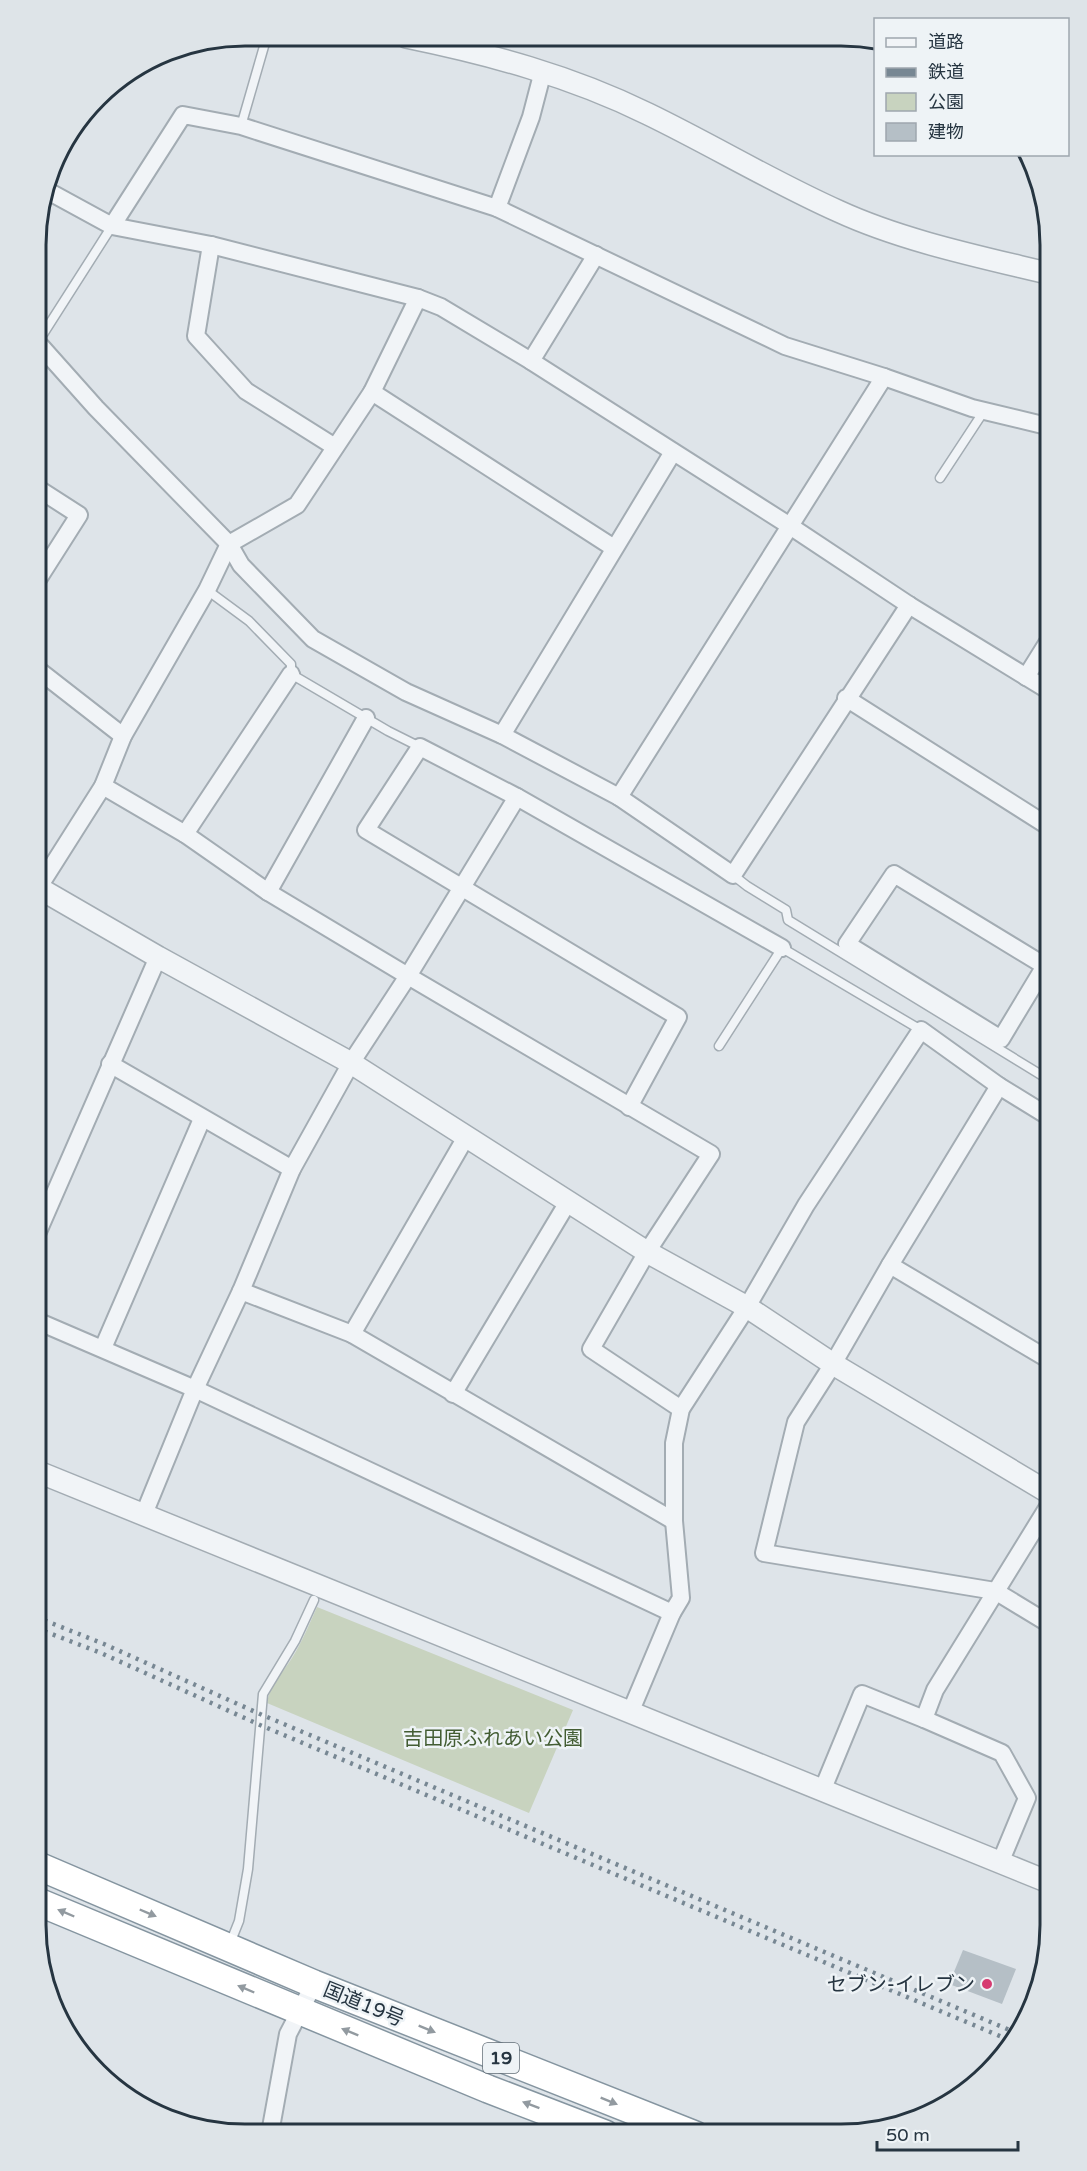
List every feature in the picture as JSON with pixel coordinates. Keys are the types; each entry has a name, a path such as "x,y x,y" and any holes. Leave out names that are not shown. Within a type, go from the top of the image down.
{"highway":[{"name":"国道19号","path":"46,1869 314,1984 664,2124"},
{"name":"国道19号","path":"46,1905 488,2089 579,2124"}],"street":[{"path":"453,47 543,71 588,87 646,113 838,212 901,234 1040,271"},
{"path":"497,208 531,117 543,71"},
{"path":"112,226 183,115 241,126 497,208 785,346 984,411 1040,425"},
{"path":"53,194 112,226 211,245 418,298 441,307 531,361 790,526 909,605 1040,685"},
{"path":"211,245 195,336 246,391 335,447"},
{"path":"531,361 596,255"},
{"path":"47,873 103,786 123,736 207,590 229,544 297,505 372,392 418,298"},
{"path":"47,352 96,408 229,544 241,565 313,639 406,692 502,735 619,798 733,875 846,698 909,605"},
{"path":"619,798 884,377"},
{"path":"372,392 614,548"},
{"path":"502,735 673,452"},
{"path":"47,494 79,515 47,566"},
{"path":"1026,677 1040,655"},
{"path":"185,834 291,674"},
{"path":"47,677 123,736"},
{"path":"846,698 1040,821"},
{"path":"268,892 366,718"},
{"path":"629,1107 678,1017 366,830 420,747 518,797 782,948"},
{"path":"103,786 185,834 268,892 711,1154 646,1252 591,1349 681,1409"},
{"path":"144,1514 195,1389 241,1290 292,1169 351,1063 408,976 518,797"},
{"path":"1040,963 894,874 847,944 1001,1039 1040,980"},
{"path":"47,893 351,1063 646,1252 747,1306 833,1364 1040,1487"},
{"path":"46,1201 158,957"},
{"path":"630,1713 672,1613 681,1598 674,1521 674,1443 681,1409 747,1306 806,1205 921,1030 999,1086 1040,1111"},
{"path":"110,1064 292,1169"},
{"path":"999,1086 796,1422 764,1553 995,1591 1040,1618"},
{"path":"103,1348 202,1119"},
{"path":"352,1334 466,1137"},
{"path":"453,1394 568,1202"},
{"path":"890,1265 1040,1354"},
{"path":"241,1290 352,1334 674,1521"},
{"path":"46,1325 195,1389 672,1613"},
{"path":"46,1475 1040,1878"},
{"path":"924,1719 935,1690 1040,1519"},
{"path":"822,1791 862,1694 924,1719 1002,1753 1027,1798 1000,1863"},
{"path":"272,2124 288,2034 314,1984"}],"lane":[{"path":"241,126 264,47"},
{"path":"47,328 112,226"},
{"path":"940,478 984,411"},
{"path":"207,590 249,621 291,664 291,674 420,747"},
{"path":"733,875 786,910 788,920 1040,1075"},
{"path":"719,1046 782,948 921,1030"},
{"path":"229,1947 239,1921 248,1869 263,1694 295,1641 314,1600"}],"green space":[{"name":"吉田原ふれあい公園","path":"317,1607 573,1710 529,1813 267,1703 274,1685 296,1652"}],"building":[{"path":"963,1950 1016,1969 1002,2004 949,1984"}],"railway":[{"path":"46,1621 104,1644 260,1714 1010,2030"},
{"path":"46,1632 101,1653 260,1725 1005,2038"}],"place":[{"name":"セブン-イレブン","path":"987,1984"}]}
